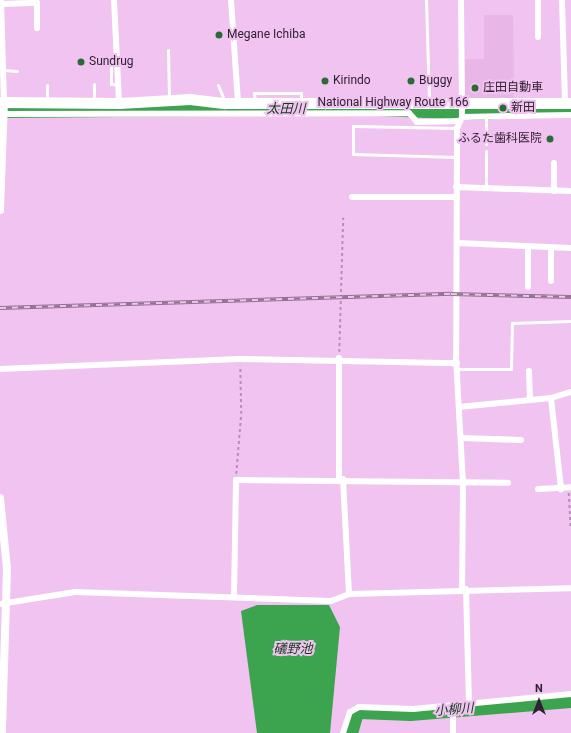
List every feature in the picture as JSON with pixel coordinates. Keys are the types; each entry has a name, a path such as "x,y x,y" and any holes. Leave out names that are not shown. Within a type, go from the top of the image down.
{"highway":[{"name":"National Highway Route 166","path":"2,108 47,102 119,103 169,100 225,103 301,98 462,105 498,112 548,111 568,104"}],"street":[{"path":"114,0 119,103"},
{"path":"231,0 238,102"},
{"path":"461,0 462,105 461,118 457,128 456,157 457,366 463,482 464,589 469,703"},
{"path":"538,0 538,37"},
{"path":"562,0 568,104"},
{"path":"0,210 4,70 1,2 36,4 37,28"},
{"path":"2,108 409,113 417,122 486,117 498,112"},
{"path":"548,111 571,115"},
{"path":"554,163 554,191"},
{"path":"456,187 571,191"},
{"path":"352,197 456,197"},
{"path":"457,243 571,248"},
{"path":"528,247 528,287"},
{"path":"551,248 551,281"},
{"path":"0,369 239,359 339,358 457,366"},
{"path":"339,358 341,479 349,594"},
{"path":"529,371 530,399"},
{"path":"459,407 551,398 571,392"},
{"path":"551,398 561,489"},
{"path":"461,438 521,440"},
{"path":"234,597 236,480 341,479 508,483"},
{"path":"538,489 561,489 570,487"},
{"path":"0,498 5,533 1,711 2,733"},
{"path":"3,604 75,592 331,601 349,594 464,589 571,588"},
{"path":"343,733 350,712 359,707 413,710 469,703 571,694"},
{"path":"453,705 453,733"}],"lane":[{"path":"426,0 429,103"},
{"path":"168,50 169,100"},
{"path":"111,63 111,84 119,84"},
{"path":"4,70 17,70"},
{"path":"94,84 94,103"},
{"path":"47,85 47,102"},
{"path":"218,85 225,103"},
{"path":"486,117 486,144"},
{"path":"456,157 353,154 353,126 457,128"},
{"path":"486,151 486,188"},
{"path":"457,366 511,369 512,324 571,321"}],"path":[{"path":"339,358 342,304 343,218"},
{"path":"236,480 241,414 239,359"},
{"path":"570,487 571,529"}],"shaded area":[{"path":"484,15 513,15 514,100 465,100 465,59 484,59"}],"water":[{"name":"礒野池","path":"257,605 329,605 340,627 330,733 257,733 241,611"}],"waterway":[{"name":"太田川","path":"6,111 355,108 473,113 571,109"},
{"name":"小柳川","path":"351,733 356,715 360,712 410,714 571,701"}],"railway":[{"path":"0,308 451,294 571,297"}],"place":[{"name":"Megane Ichiba","path":"219,35"},
{"name":"Sundrug","path":"81,62"},
{"name":"Kirindo","path":"325,81"},
{"name":"Buggy","path":"411,81"},
{"name":"庄田自動車","path":"475,88"},
{"name":"新田","path":"503,108"},
{"name":"ふるた歯科医院","path":"550,139"}]}
